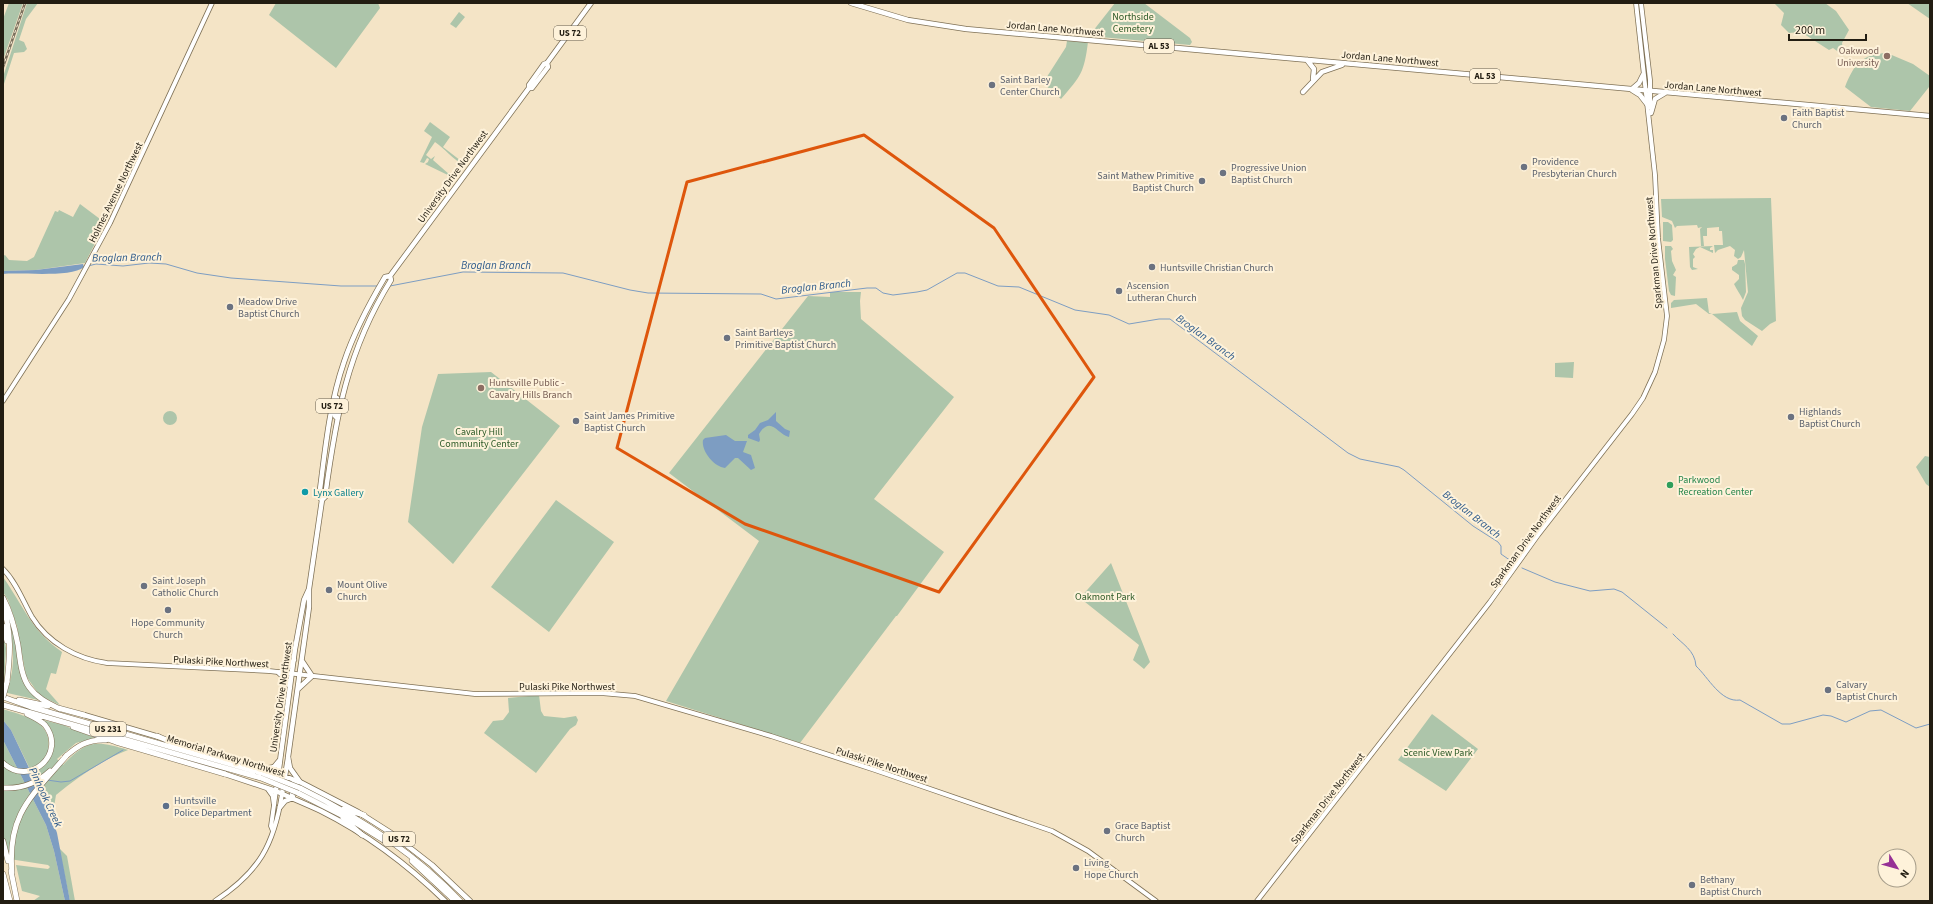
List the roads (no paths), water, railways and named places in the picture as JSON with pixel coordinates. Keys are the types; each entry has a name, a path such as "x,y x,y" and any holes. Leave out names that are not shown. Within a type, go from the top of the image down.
{"highway":[{"path":"3,598 13,620 25,679 29,688 44,701 60,709"},
{"path":"3,607 9,630 10,662 3,697"},
{"path":"3,626 10,662"},
{"name":"Memorial Parkway Northwest","path":"3,697 31,707 206,760"},
{"path":"10,699 60,709 84,716"},
{"name":"Memorial Parkway Northwest","path":"3,705 206,760 263,773 330,806 399,847 434,875 460,901"},
{"path":"3,763 16,771 30,771 44,763 51,750 50,737 44,724 21,710"},
{"path":"66,722 76,728 116,742 225,774"},
{"path":"157,736 206,760"},
{"path":"12,873 12,840 17,822 33,794 67,755 80,745 94,740 116,742"},
{"path":"168,757 206,760"},
{"path":"3,788 15,787 33,782 45,775 61,762"},
{"path":"330,806 364,815"},
{"path":"330,806 362,834"},
{"name":"Memorial Parkway Northwest","path":"330,806 398,851 436,882 455,901"},
{"path":"3,841 12,873 17,901"},
{"path":"3,874 10,901"},
{"path":"3,880 5,901"}],"main road":[{"name":"Holmes Avenue Northwest","path":"3,401 44,340 112,220 212,3"},
{"name":"University Drive Northwest","path":"322,500 319,497 335,393 354,333 376,292 385,277 390,276 529,88 532,88 548,67 547,64 592,3"},
{"name":"Jordan Lane Northwest","path":"851,3 908,20 956,28 1930,116"},
{"name":"Sparkman Drive Northwest","path":"1636,3 1643,75 1648,91 1647,104 1652,140"},
{"name":"Sparkman Drive Northwest","path":"1257,901 1480,615 1538,535 1643,398 1658,363 1667,316 1658,238 1651,113 1641,3"},
{"path":"1307,60 1314,69 1313,78"},
{"path":"1303,92 1322,72 1338,66 1352,64"},
{"path":"1643,75 1639,83 1631,89 1642,96 1647,104"},
{"path":"1651,113 1655,99 1666,92"},
{"name":"University Drive Northwest","path":"215,901 248,876 262,855 273,831 276,828 286,776 310,607 309,589 322,500 325,497 337,418 346,377 354,354 382,294 391,280 390,276"},
{"path":"335,393 337,396 335,416 337,418"},
{"path":"326,446 329,450 327,466 329,468"},
{"name":"Pulaski Pike Northwest","path":"3,569 33,618 47,636 65,649 84,658 107,663 279,672 475,694 606,693 630,695 875,770 1052,831 1088,851 1156,901"},
{"name":"University Drive Northwest","path":"273,831 271,826 294,660 304,600 309,589"},
{"path":"290,688 286,679 279,672 286,669 294,660"},
{"path":"298,690 302,684 312,676 302,661"},
{"path":"84,716 157,736 263,773 278,774 300,782"},
{"name":"US 72","path":"288,757 290,768 300,782 364,815 400,839 427,861 470,901"},
{"path":"263,773 274,767 280,758"},
{"path":"260,785 268,780 269,772 263,773"},
{"name":"Memorial Parkway Northwest","path":"225,774 276,791"},
{"path":"280,807 285,801 293,798 291,788 294,783 300,782"},
{"path":"267,787 274,804"},
{"name":"US 72","path":"276,791 293,798 362,834 404,865 445,901"}],"water":[{"path":"83,264 84,267 78,270 57,274 3,274 3,271 36,270"},
{"path":"776,412 776,421 785,429 790,431 789,437 774,427 767,426 759,434 759,442 748,438 748,435 755,430 760,423 768,420"},
{"path":"726,435 735,441 747,441 743,452 751,455 755,468 751,470 738,458 735,458 725,468 717,465 709,458 704,449 703,440 705,438"},
{"path":"3,720 11,730 50,812 57,833 70,901 65,901 54,851 46,825 3,740"}],"waterway":[{"name":"Broglan Branch","path":"88,266 96,264 123,266 149,263 166,264 197,273 231,278 341,286 377,286"},
{"name":"Broglan Branch","path":"390,286 463,272 563,273 630,290 648,293 761,294 776,299 867,288 876,288 883,293 893,295 917,292 927,290 957,273 965,273 998,286 1019,287 1075,310 1109,315 1129,324 1159,319 1170,319 1348,453 1360,459 1399,467 1404,470 1473,526 1498,542 1501,546 1501,554 1514,563"},
{"name":"Broglan Branch","path":"1522,568 1555,582 1590,591 1614,589 1622,592 1667,628"},
{"name":"Broglan Branch","path":"1673,634 1691,651 1696,666 1715,688 1727,698 1740,700 1782,724 1790,724 1823,715 1831,716 1846,722 1870,711 1881,710 1916,728 1930,724"},
{"name":"Pinhook Creek","path":"47,780 61,782 70,781 123,750"},
{"name":"Pinhook Creek","path":"31,774 38,777"}],"railway":[{"path":"3,67 25,3"}],"place":[{"name":"Oakwood University","path":"1887,56"},
{"name":"Saint Barley Center Church","path":"992,85"},
{"name":"Faith Baptist Church","path":"1784,118"},
{"name":"Providence Presbyterian Church","path":"1524,167"},
{"name":"Progressive Union Baptist Church","path":"1223,173"},
{"name":"Saint Mathew Primitive Baptist Church","path":"1202,181"},
{"name":"Huntsville Christian Church","path":"1152,267"},
{"name":"Ascension Lutheran Church","path":"1119,291"},
{"name":"Meadow Drive Baptist Church","path":"230,307"},
{"name":"Saint Bartleys Primitive Baptist Church","path":"727,338"},
{"name":"Huntsville Public - Cavalry Hills Branch","path":"481,388"},
{"name":"Highlands Baptist Church","path":"1791,417"},
{"name":"Saint James Primitive Baptist Church","path":"576,421"},
{"name":"Parkwood Recreation Center","path":"1670,485"},
{"name":"Lynx Gallery","path":"305,492"},
{"name":"Saint Joseph Catholic Church","path":"144,586"},
{"name":"Mount Olive Church","path":"329,590"},
{"name":"Hope Community Church","path":"168,610"},
{"name":"Calvary Baptist Church","path":"1828,690"},
{"name":"Huntsville Police Department","path":"166,806"},
{"name":"Grace Baptist Church","path":"1107,831"},
{"name":"Living Hope Church","path":"1076,868"},
{"name":"Bethany Baptist Church","path":"1692,885"}],"park label":[{"name":"Northside Cemetery","path":"1133,22"},
{"name":"Cavalry Hill Community Center","path":"479,436"},
{"name":"Oakmont Park","path":"1105,596"},
{"name":"Scenic View Park","path":"1438,752"}]}
